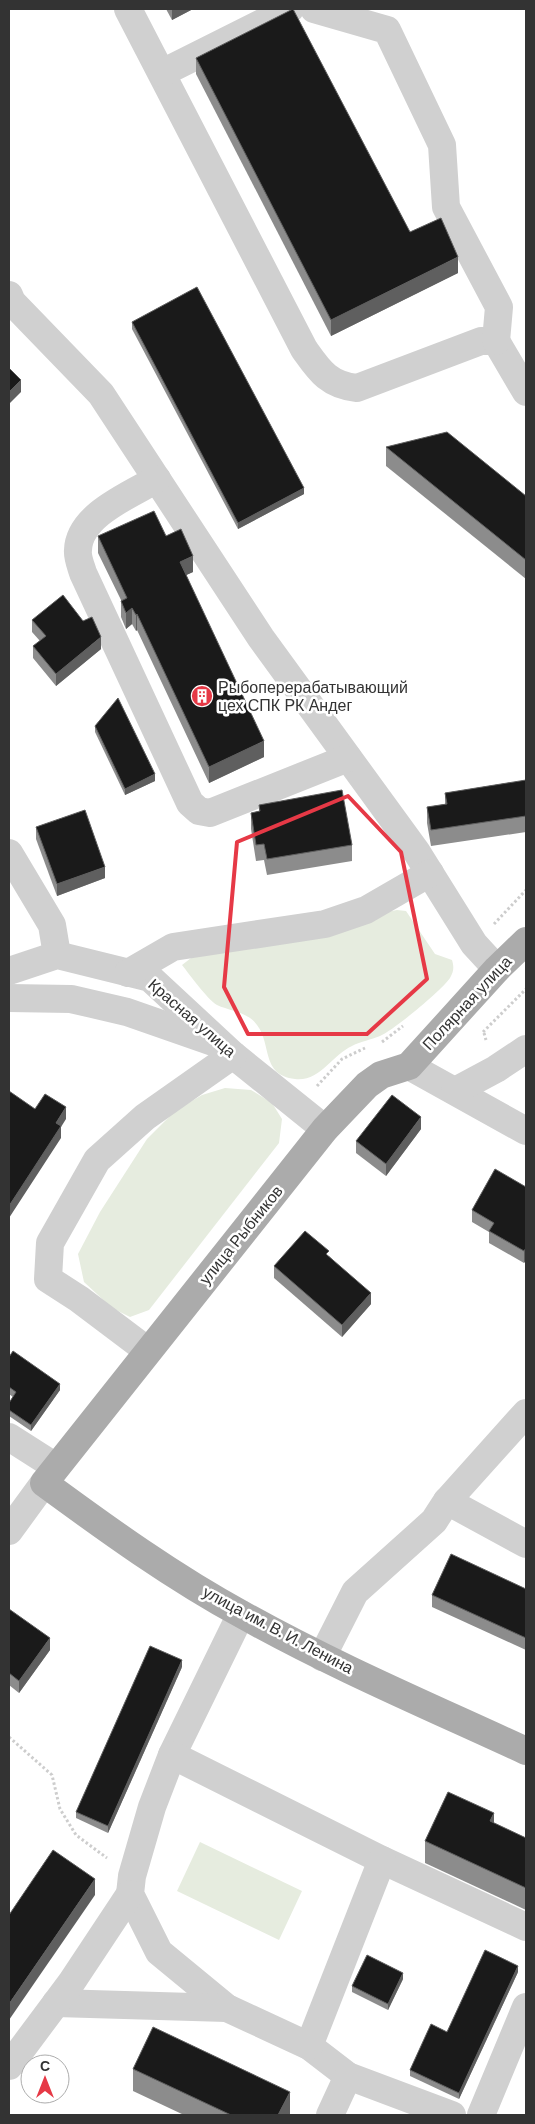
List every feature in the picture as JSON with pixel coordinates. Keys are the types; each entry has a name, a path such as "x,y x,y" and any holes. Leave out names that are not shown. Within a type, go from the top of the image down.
{"main road":[{"name":"Полярная улица","path":"409,1066 497,969 526,941"},
{"name":"улица Рыбников","path":"50,1475 325,1129 367,1085 382,1075 409,1066"},
{"name":"улица им. В. И. Ленина","path":"50,1475 121,1539 241,1614 322,1657 526,1750"}],"street":[{"path":"128,9 304,349 322,374 342,386 357,388 481,341 496,341"},
{"path":"162,73 290,9"},
{"path":"314,9 387,30 442,145 446,208 500,307 496,341 526,392"},
{"path":"9,295 12,302 101,394 261,638 430,874 474,944 497,969"},
{"path":"157,479 92,518 81,533 77,550 83,573 190,803 199,811 210,813 348,758"},
{"path":"9,853 52,925 57,955 9,970"},
{"path":"128,973 173,947 325,924 366,910 430,874"},
{"name":"Красная улица","path":"57,955 150,978 228,1050 325,1129"},
{"path":"9,998 70,998 127,1012 228,1050"},
{"path":"454,1091 496,1069 526,1049"},
{"path":"148,1351 79,1299 48,1279 50,1243 97,1160 228,1050"},
{"path":"409,1066 526,1131"},
{"path":"322,1657 355,1592 434,1521 446,1501 526,1413"},
{"path":"9,1437 50,1475"},
{"name":"улица Рыбников","path":"9,1531 50,1475"},
{"path":"446,1501 526,1544"},
{"path":"9,2066 56,2002 131,1885 152,1807 172,1755 241,1614"},
{"path":"172,1755 382,1860 526,1927"},
{"path":"309,2046 382,1860"},
{"path":"131,1885 159,1952 227,2008 309,2046 348,2076 452,2115"},
{"path":"56,2002 227,2008"},
{"path":"481,2115 526,2007"},
{"path":"330,2115 348,2076"}],"path":[{"path":"474,944 526,890"},
{"path":"478,1027 484,1033 526,989"},
{"path":"9,1737 52,1775 60,1809 76,1835 131,1885"}],"highlighted area":[{"path":"348,796 401,852 427,979 367,1034 248,1034 224,987 237,842"}],"shaded area":[{"path":"397,910 406,911 435,954 452,960 453,969 450,978 428,1000 396,1026 380,1036 345,1050 319,1072 304,1079 295,1079 277,1072 269,1058 262,1033 257,1025 249,1017 213,1002 182,965 204,948"},
{"path":"225,1088 251,1090 272,1103 282,1119 279,1143 149,1310 130,1317 112,1308 84,1282 78,1254 100,1212 147,1139 175,1111 202,1095"},
{"path":"200,1842 302,1891 279,1940 177,1891"}],"building":[{"path":"293,9 410,232 441,218 458,257 331,320 196,58"},
{"path":"197,287 304,488 238,523 132,322"},
{"path":"9,368 21,380 9,392"},
{"path":"447,432 526,496 526,560 386,447"},
{"name":"Рыбоперерабатывающий цех СПК РК Андег","path":"154,511 166,536 181,529 193,556 180,562 264,741 209,767 137,614 132,608 126,613 121,601 127,598 98,536"},
{"path":"63,595 83,621 92,617 101,637 56,674 33,646 46,636 32,620"},
{"path":"118,698 155,774 125,789 95,726"},
{"path":"526,780 526,816 431,830 427,807 447,804 445,793"},
{"path":"342,790 352,845 267,859 264,844 256,845 251,813 260,811 259,805"},
{"path":"85,810 105,867 57,884 36,827"},
{"path":"9,1091 35,1109 45,1094 66,1107 56,1123 61,1126 9,1206"},
{"path":"392,1095 421,1117 386,1164 356,1141"},
{"path":"495,1169 526,1187 526,1248 524,1251 489,1231 494,1223 472,1210"},
{"path":"305,1231 329,1251 326,1254 371,1293 342,1325 274,1266"},
{"path":"13,1351 60,1384 31,1425 9,1410 9,1403 16,1392 9,1387 9,1357"},
{"path":"451,1554 526,1589 526,1638 432,1595"},
{"path":"9,1609 50,1638 19,1681 9,1673"},
{"path":"150,1646 182,1660 108,1826 76,1812"},
{"path":"448,1792 494,1813 490,1821 526,1838 526,1888 425,1841"},
{"path":"53,1850 95,1879 9,2004 9,1915"},
{"path":"485,1950 518,1966 459,2093 410,2070 431,2024 447,2032"},
{"path":"367,1955 403,1973 388,2004 352,1986"},
{"path":"153,2027 290,2092 278,2115 231,2115 133,2069"}],"place":[{"name":"Рыбоперерабатывающий цех СПК РК Андег","path":"202,696"}]}
